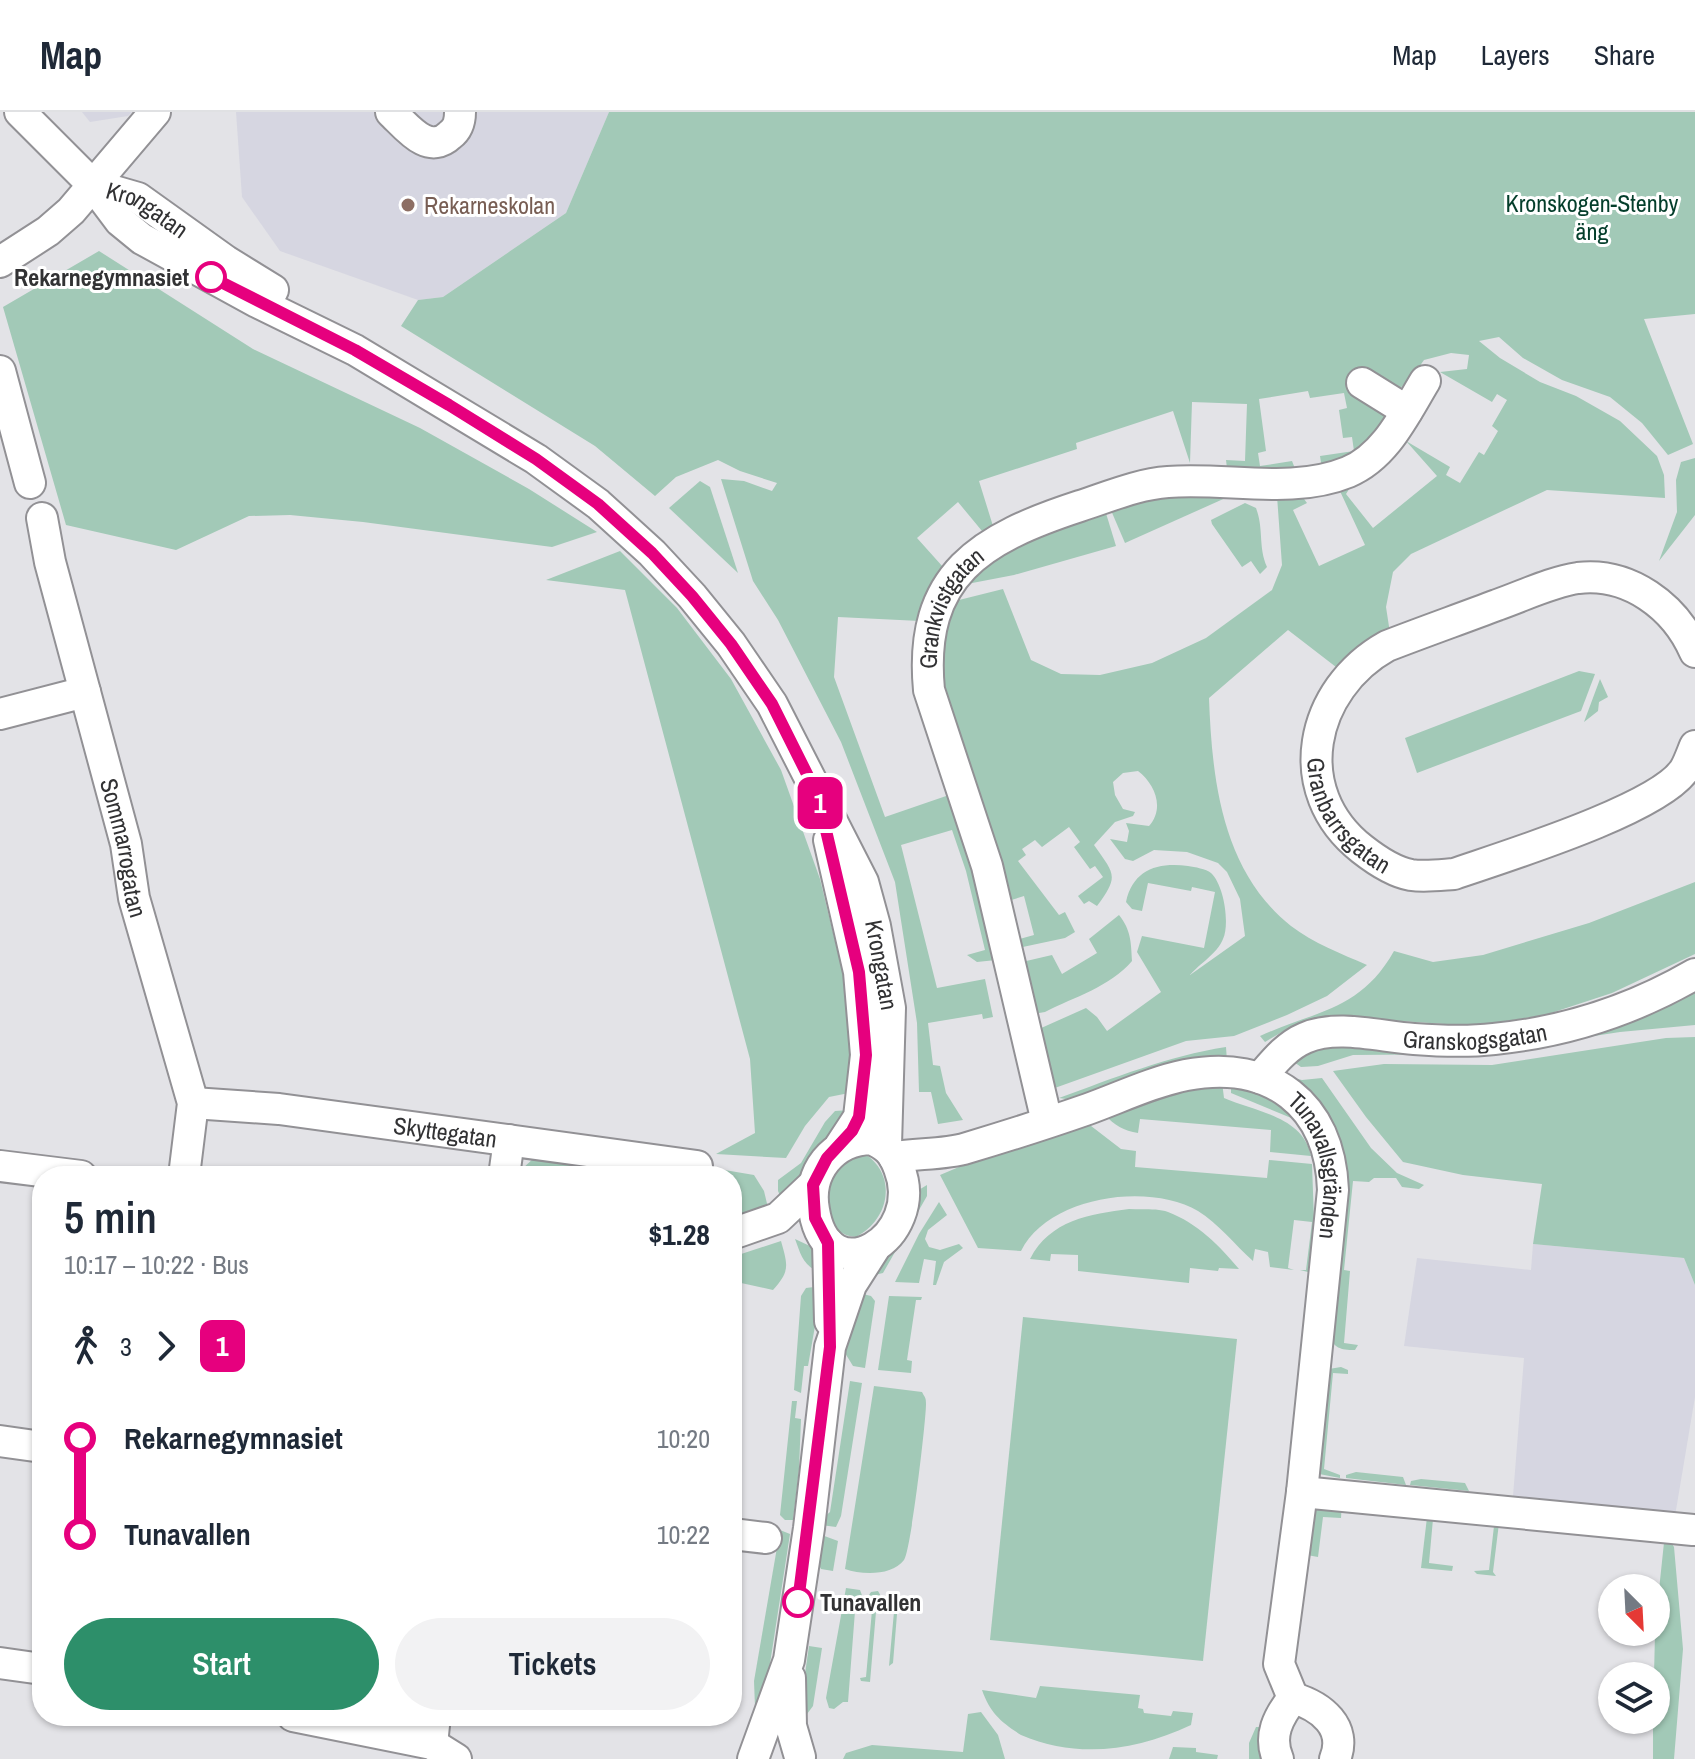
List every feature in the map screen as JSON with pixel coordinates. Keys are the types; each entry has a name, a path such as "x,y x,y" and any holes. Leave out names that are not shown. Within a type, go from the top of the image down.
{"street":[{"name":"Krongatan","path":"20,112 93,185 138,198 226,261 264,283 355,350 536,459 598,504 652,553 692,596 731,644 772,704 863,882 890,1008 890,1151"},
{"name":"Krongatan","path":"93,185 155,112"},
{"path":"392,112 423,142 436,144 457,129 460,112"},
{"path":"0,262 48,231 93,185"},
{"path":"0,371 30,483"},
{"name":"Grankvistgatan","path":"1047,1122 987,866 929,690 929,634 938,605 966,563 987,545 1049,516 1164,482 1304,483 1351,471 1374,455 1392,435 1425,381"},
{"path":"1362,383 1407,411"},
{"name":"Sommarrogatan","path":"42,518 50,562 126,844 134,898 193,1103 185,1166"},
{"name":"Granbarrsgatan","path":"1691,766 1644,801 1602,820 1454,874 1408,874 1371,856 1342,830 1329,811 1316,765 1317,739 1335,693 1349,673 1368,657 1387,646 1549,586 1578,578 1607,578 1630,585 1673,616 1695,652"},
{"path":"0,714 85,692"},
{"name":"Krongatan","path":"818,796 859,972 866,1055 859,1117 840,1146"},
{"name":"Granskogsgatan","path":"1260,1078 1284,1051 1306,1037 1328,1033 1455,1041 1522,1036 1620,1010 1651,998 1695,974"},
{"name":"Tunavallsgränden","path":"904,1189 962,1150 1190,1074 1260,1078 1301,1102 1316,1121 1333,1167 1333,1190 1302,1492 1279,1664 1293,1698"},
{"name":"Skyttegatan","path":"193,1103 279,1109 697,1166"},
{"path":"742,1231 778,1218 813,1185 827,1158 840,1146 854,1140 871,1139 890,1151 904,1189 903,1208 885,1240 860,1255 848,1254 836,1250 825,1238 815,1218 813,1185"},
{"path":"505,1166 509,1140"},
{"name":"Tunavallsgränden","path":"890,1151 962,1150"},
{"path":"0,1166 32,1170"},
{"path":"742,1248 784,1233 825,1238"},
{"path":"801,1758 791,1726 789,1660 809,1528 830,1347 825,1238"},
{"path":"830,1347 851,1285 874,1249"},
{"path":"0,1441 32,1446"},
{"path":"1302,1492 1693,1530"},
{"path":"742,1535 766,1538"},
{"path":"753,1759 789,1660"},
{"path":"0,1663 32,1668"},
{"path":"1278,1759 1274,1748 1274,1730 1281,1712 1293,1698 1310,1703 1332,1720 1339,1735 1335,1759"},
{"path":"355,1726 441,1740"},
{"path":"753,1759 764,1753 777,1752 801,1758"}],"shaded area":[{"path":"82,112 132,112 128,116 90,122"},
{"name":"Rekarneskolan","path":"236,112 609,112 566,213 443,297 418,300 280,251 242,197"},
{"path":"1533,1244 1684,1258 1695,1285 1695,1397 1675,1516 1513,1496 1524,1358 1404,1346 1417,1258 1531,1270"}],"green space":[{"name":"Kronskogen-Stenby äng","path":"609,112 1695,112 1695,314 1644,319 1693,444 1668,455 1642,423 1610,397 1562,380 1523,358 1499,337 1479,341 1540,382 1576,396 1620,421 1657,456 1664,475 1665,498 1547,490 1411,554 1393,572 1386,607 1390,633 1336,667 1288,630 1209,698 1218,792 1225,822 1250,879 1268,904 1291,926 1318,943 1367,965 1327,996 1234,1036 1186,1041 1052,1089 1039,1029 1086,1008 1107,1031 1161,992 1137,952 1142,936 1204,948 1215,892 1148,883 1142,911 1132,909 1126,902 1134,882 1148,870 1166,865 1200,868 1216,879 1226,915 1225,932 1212,954 1190,975 1245,936 1240,899 1227,872 1218,863 1187,852 1154,850 1133,861 1125,859 1110,839 1127,842 1129,831 1126,823 1149,826 1157,804 1153,789 1144,776 1138,771 1123,773 1113,782 1115,795 1123,809 1135,812 1133,816 1115,822 1094,845 1112,875 1109,887 1097,906 1089,901 1084,904 1078,896 1103,877 1095,866 1090,869 1074,847 1080,842 1069,827 1042,847 1035,840 1022,849 1026,855 1018,861 1059,915 1065,912 1075,932 1065,938 1018,948 1016,940 1034,935 1024,896 1008,901 934,655 955,601 1003,589 1031,660 1061,674 1100,675 1152,663 1206,638 1272,590 1282,565 1277,496 1301,495 1307,503 1293,510 1319,566 1365,545 1339,489 1325,495 1326,491 1353,483 1346,494 1373,528 1437,476 1406,441 1450,467 1446,475 1460,483 1479,452 1484,455 1498,431 1492,426 1507,400 1497,394 1492,402 1440,372 1467,369 1469,355 1451,353 1424,360 1397,391 1388,416 1361,450 1322,469 1320,456 1354,451 1352,437 1343,438 1339,410 1347,408 1344,393 1310,398 1308,391 1259,399 1266,451 1258,453 1260,466 1292,461 1296,471 1227,468 1226,460 1245,461 1247,404 1192,402 1190,463 1173,411 1076,443 1077,449 979,481 993,526 982,531 958,502 917,538 943,567 920,621 838,617 834,677 885,817 949,795 984,905 996,960 977,962 967,955 985,950 966,871 952,830 901,845 937,988 985,979 993,1017 983,1019 982,1014 928,1023 933,1065 940,1066 946,1093 963,1120 938,1124 931,1092 919,1092 917,1023 895,882 841,742 778,620 753,581 721,479 744,481 772,491 777,483 718,460 676,477 655,496 595,446 401,326 418,300 443,297 566,213"},
{"path":"99,251 253,349 420,428 529,489 597,532 552,547 363,522 290,515 249,516 176,550 66,525 3,307"},
{"path":"1695,458 1695,515 1659,561 1677,512 1676,480 1681,462"},
{"path":"700,481 710,487 738,573 669,508"},
{"path":"1182,492 1230,496 1125,543 1110,508"},
{"path":"1245,503 1256,508 1258,516 1267,567 1260,574 1251,561 1242,567 1211,520"},
{"path":"1105,510 1116,546 1014,575 967,584 1006,545"},
{"path":"620,551 677,608 731,679 781,770 820,879 854,1011 854,1092 829,1097 805,1126 786,1158 716,1154 755,1133 750,1059 625,590 546,580"},
{"path":"1579,671 1595,674 1581,711 1417,773 1405,738"},
{"path":"1600,679 1608,697 1599,702 1598,711 1584,722"},
{"path":"1695,882 1695,954 1612,993 1545,1015 1474,1026 1327,1016 1287,1029 1265,1042 1260,1036 1352,997 1381,971 1394,951 1433,962 1483,955 1589,923"},
{"path":"1119,915 1128,931 1132,961 1102,985 1045,1012 1033,1014 1022,962 1052,955 1062,974 1097,953 1089,939"},
{"path":"1695,981 1695,1025 1620,1032 1477,1054 1353,1055 1318,1066 1301,1067 1294,1062 1319,1043 1476,1047"},
{"path":"1695,1037 1695,1285 1684,1258 1533,1244 1542,1184 1463,1175 1403,1162 1333,1071 1384,1064 1492,1065 1666,1038"},
{"path":"1226,1047 1227,1061 1073,1100 1059,1098 1162,1062"},
{"path":"1289,1077 1302,1080 1322,1078 1371,1148 1397,1173 1424,1185 1419,1189 1402,1187 1396,1178 1353,1181 1344,1270 1350,1271 1344,1343 1358,1345 1355,1350 1338,1347 1329,1335 1343,1186"},
{"path":"1222,1082 1224,1098 1288,1124 1299,1132 1311,1156 1270,1152 1271,1130 1140,1119 1138,1133 1120,1127 1105,1115 1136,1099"},
{"path":"1231,1082 1266,1092 1301,1122 1231,1093"},
{"path":"850,1110 784,1204 778,1191 778,1180 801,1163 835,1111"},
{"path":"1082,1119 1121,1149 1136,1151 1135,1167 1267,1178 1269,1160 1312,1164 1314,1220 1308,1272 1300,1270 1306,1270 1312,1222 1294,1220 1288,1268 1294,1270 1270,1267 1268,1252 1255,1249 1253,1261 1198,1211 1153,1197 1128,1196 1076,1207 1053,1217 1034,1232 1021,1251 978,1248 940,1175"},
{"path":"862,1152 874,1161 881,1172 886,1196 877,1219 856,1237 844,1234 831,1220 827,1190 839,1164"},
{"path":"535,1157 601,1164 601,1166 525,1166"},
{"path":"742,1173 754,1175 764,1191 769,1212 742,1221"},
{"path":"927,1185 927,1196 883,1273 870,1276 917,1191"},
{"path":"939,1202 947,1215 928,1230 925,1239 929,1247 940,1250 959,1244 963,1248 944,1262 936,1285 933,1285 936,1261 924,1259 919,1283 895,1282 919,1234"},
{"path":"1129,1209 1159,1210 1189,1222 1239,1269 1219,1268 1218,1271 1190,1268 1189,1283 1078,1271 1078,1255 1051,1254 1050,1261 1030,1259 1048,1235 1060,1227 1100,1213"},
{"path":"795,1239 812,1247 820,1260 815,1270 804,1261"},
{"path":"781,1241 786,1268 773,1290 742,1283 742,1254"},
{"path":"822,1286 801,1393 794,1390 801,1296 806,1288"},
{"path":"855,1292 871,1296 875,1301 865,1368 853,1366 845,1353"},
{"path":"889,1296 922,1297 916,1300 907,1360 912,1361 911,1373 878,1370"},
{"path":"1023,1317 1237,1339 1203,1661 990,1640"},
{"path":"1341,1367 1348,1370 1348,1374 1333,1373 1324,1469 1340,1475 1340,1478 1314,1473 1329,1369"},
{"path":"850,1381 862,1383 841,1516 836,1527 821,1525 822,1519 830,1512"},
{"path":"874,1386 922,1392 926,1404 914,1511 904,1560 892,1569 868,1573 845,1569"},
{"path":"792,1401 797,1401 795,1418 801,1419 799,1469 793,1520 785,1520 780,1515"},
{"path":"1356,1472 1403,1477 1406,1485 1346,1478 1346,1475"},
{"path":"1411,1481 1465,1483 1469,1491 1410,1485"},
{"path":"1342,1501 1341,1518 1323,1517 1318,1557 1307,1555 1313,1507"},
{"path":"1428,1509 1433,1519 1429,1563 1453,1566 1452,1571 1421,1568"},
{"path":"1479,1513 1500,1515 1493,1572 1496,1576 1474,1571 1489,1570 1494,1526 1472,1524"},
{"path":"780,1530 790,1534 763,1709 755,1707 754,1681"},
{"path":"1665,1533 1674,1547 1683,1649 1674,1759 1653,1759 1653,1734 1670,1734 1670,1662 1654,1662 1655,1646 1670,1646 1670,1574 1661,1574"},
{"path":"819,1534 838,1541 833,1571 821,1569 815,1557"},
{"path":"846,1588 860,1590 863,1598 856,1598 848,1702 834,1709 829,1708 826,1698"},
{"path":"878,1591 883,1600 877,1600 870,1682 861,1681 860,1678 866,1677 873,1599 867,1598 871,1592"},
{"path":"890,1597 903,1599 903,1602 898,1602 893,1663 889,1666 895,1601 889,1600"},
{"path":"809,1646 822,1648 813,1706 807,1714 799,1715"},
{"path":"1040,1686 1140,1695 1138,1708 1143,1709 1144,1713 1171,1716 1173,1711 1193,1713 1191,1725 1128,1746 1106,1749 1064,1747 1021,1735 993,1711 982,1690 1036,1698"},
{"path":"981,1712 998,1735 1005,1759 843,1759 846,1753 872,1745 963,1752 968,1714"},
{"path":"1256,1727 1264,1727 1260,1759 1249,1759 1249,1743"},
{"path":"1173,1747 1196,1748 1196,1752 1218,1755 1217,1759 1169,1759"}],"bus line":[{"name":"1","path":"211,277 355,350 449,405 536,459 598,504 652,553 731,644 772,704 818,796 859,972 866,1055 859,1117 852,1131 827,1158 813,1185 815,1218 828,1243 830,1347 798,1602"}],"place":[{"name":"Rekarneskolan","path":"408,205"},
{"name":"Rekarnegymnasiet","path":"211,277"},
{"name":"Tunavallen","path":"798,1602"}]}
